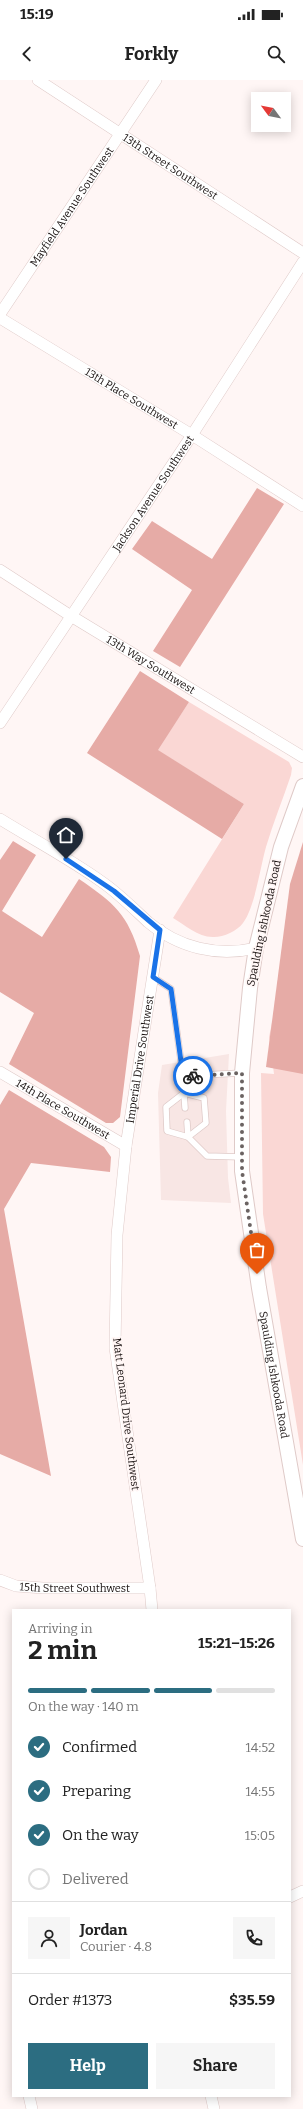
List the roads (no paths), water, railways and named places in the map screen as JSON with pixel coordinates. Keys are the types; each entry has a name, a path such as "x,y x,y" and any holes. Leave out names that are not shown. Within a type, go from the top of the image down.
{"street":[{"name":"13th Street Southwest","path":"38,80 119,135 303,253"},
{"name":"Mayfield Avenue Southwest","path":"0,314 156,80"},
{"name":"Jackson Avenue Southwest","path":"0,723 192,435 303,262"},
{"name":"13th Place Southwest","path":"0,318 192,435 303,506"},
{"name":"13th Way Southwest","path":"0,570 71,616 303,757"},
{"name":"Spaulding Ishkooda Road","path":"303,786 281,847 256,948 249,995 242,1073 242,1171 259,1288 303,1539"},
{"path":"0,819 101,881 160,930 185,944 219,953 256,948"},
{"name":"Imperial Drive Southwest","path":"126,1146 160,930"},
{"name":"14th Place Southwest","path":"0,1072 126,1146"},
{"name":"Matt Leonard Drive Southwest","path":"126,1146 117,1234 115,1348 152,1609"},
{"name":"15th Street Southwest","path":"0,1580 16,1586 43,1588 150,1588"},
{"path":"291,1897 303,1891"},
{"path":"29,2097 32,2109"},
{"path":"211,2097 214,2109"}],"lane":[{"path":"153,977 171,989 183,1076 185,1108"},
{"path":"183,1076 242,1073"},
{"path":"184,1093 204,1098 206,1123 188,1136"},
{"path":"184,1093 166,1107 167,1131 188,1136 207,1156 242,1157"},
{"path":"187,1122 188,1136"}]}
